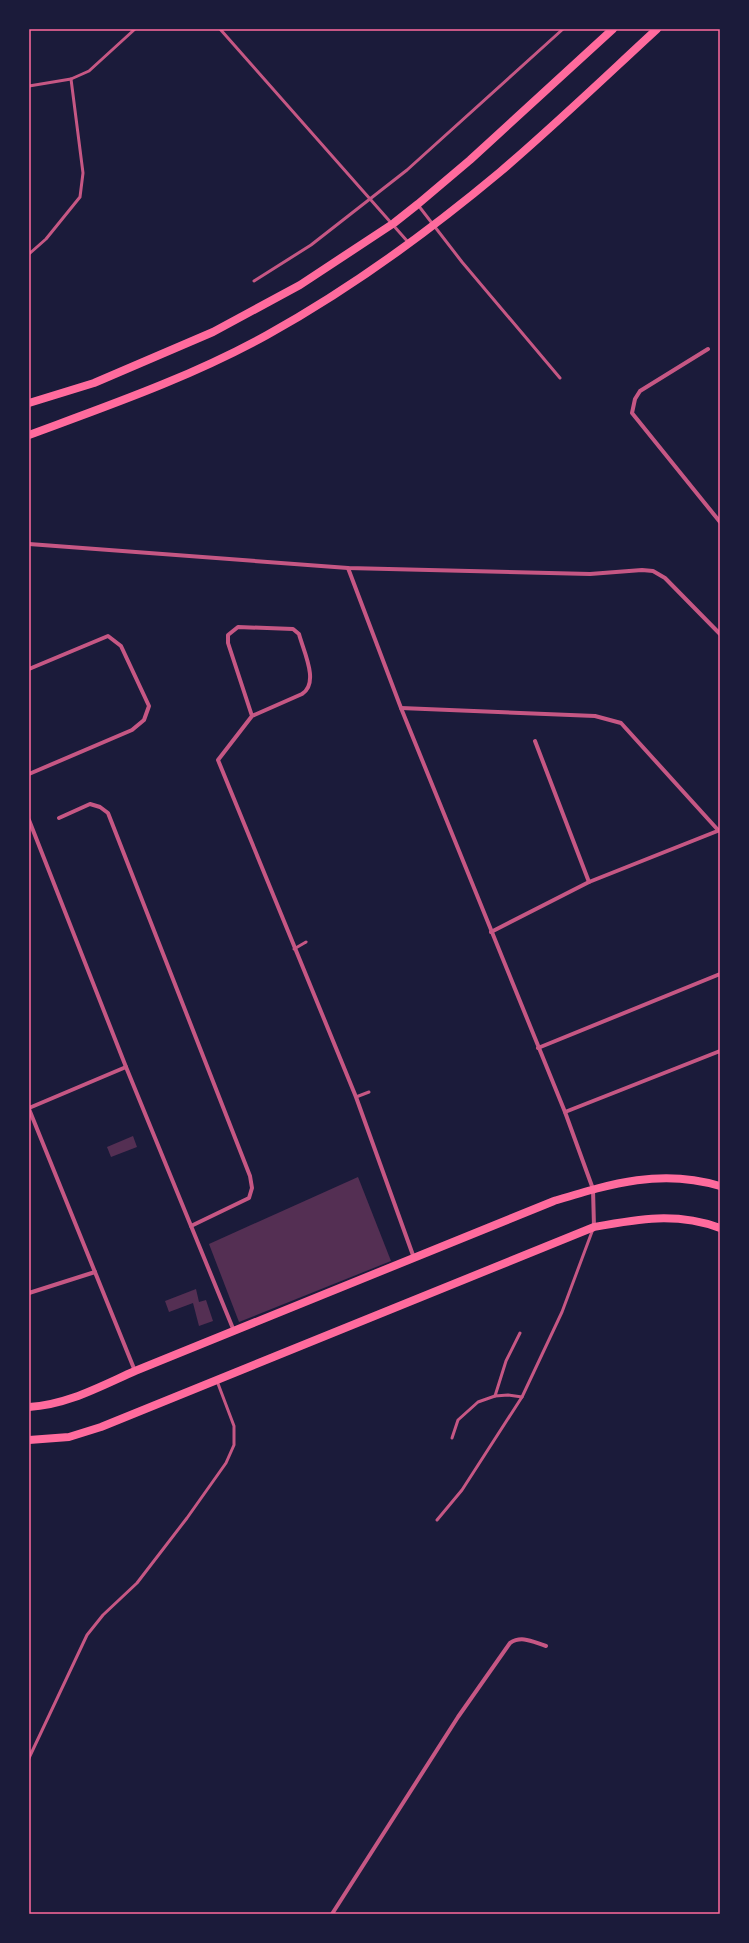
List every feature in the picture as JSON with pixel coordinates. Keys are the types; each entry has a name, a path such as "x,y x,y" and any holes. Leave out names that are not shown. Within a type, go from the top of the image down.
{"main road":[{"path":"29,403 94,383 213,332 300,285 394,224 470,160 613,29"},
{"path":"29,435 147,392 266,335 332,296 410,243 500,171 657,29"},
{"path":"29,1407 46,1406 73,1398 135,1371 554,1201 608,1184 647,1178 684,1180 720,1186"},
{"path":"29,1440 69,1437 101,1427 594,1227 649,1217 708,1223 720,1228"}],"street":[{"path":"708,349 640,391 632,413 720,522"},
{"path":"29,544 348,568 590,574 642,570 653,571 665,578 720,634"},
{"path":"348,568 401,708 565,1112 593,1189 594,1227"},
{"path":"252,716 228,643 228,635 230,631 238,627 294,629 299,634 312,679 309,688 302,694 252,716 218,760 294,950 356,1097 414,1258"},
{"path":"29,669 108,636 121,646 149,706 144,720 132,730 29,774"},
{"path":"401,708 595,716 621,723 719,830 589,882 491,932"},
{"path":"534,741 589,882"},
{"path":"59,818 90,804 100,807 108,813 250,1176 252,1188 249,1198 191,1226"},
{"path":"29,822 126,1067 234,1331"},
{"path":"538,1048 720,974"},
{"path":"565,1112 720,1051"},
{"path":"126,1067 29,1109 135,1371"},
{"path":"29,1293 95,1272"},
{"path":"332,1914 458,1717 510,1643 516,1639 524,1639 546,1646"}],"lane":[{"path":"29,86 71,79 88,71 135,29"},
{"path":"220,29 410,243"},
{"path":"254,281 311,245 372,199 407,170 563,29"},
{"path":"29,254 46,239 80,197 83,173 71,79"},
{"path":"418,204 462,262 560,378"},
{"path":"294,950 306,942"},
{"path":"356,1097 369,1092"},
{"path":"436,1520 462,1490 522,1397 562,1312 594,1227"},
{"path":"495,1396 506,1361 520,1333"},
{"path":"29,1758 87,1635 103,1615 137,1583 187,1518 226,1463 234,1445 234,1426 216,1381"},
{"path":"452,1438 458,1420 478,1402 495,1396 508,1395 522,1397"}],"building":[{"path":"133,1136 137,1147 111,1157 107,1147"},
{"path":"358,1177 391,1261 239,1322 209,1244"},
{"path":"196,1289 199,1302 206,1300 213,1321 199,1326 193,1303 169,1312 165,1301"}]}
